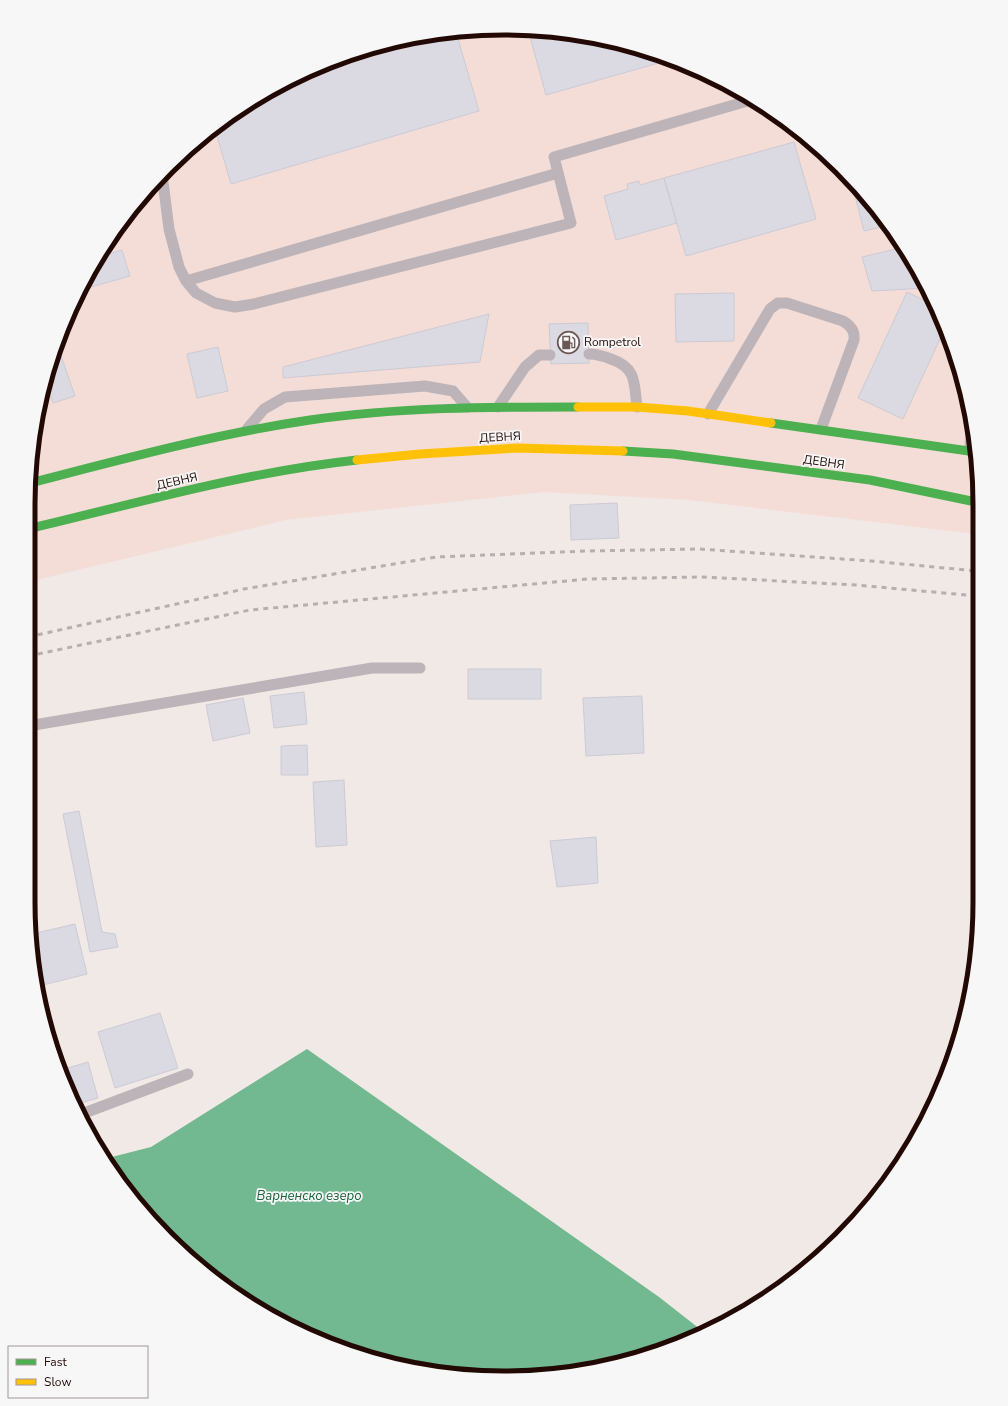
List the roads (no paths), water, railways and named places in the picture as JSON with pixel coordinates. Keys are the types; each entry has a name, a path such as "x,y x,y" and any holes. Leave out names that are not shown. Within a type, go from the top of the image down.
{"main road":[{"path":"36,482 246,430 311,420 386,412 468,407 637,407 708,414 821,429 970,452"},
{"name":"ДЕВНЯ","path":"35,527 218,484 313,465 420,454 518,448 673,454 870,480 973,501"}],"lane":[{"path":"163,182 169,229 179,267 186,282 196,293 214,303 235,307 254,304 571,223 554,157 745,102"},
{"path":"186,282 558,173"},
{"path":"708,414 770,309 778,303 788,303 843,321 851,327 853,331 854,340 821,429"},
{"path":"589,354 596,354 620,362 630,370 634,382 637,407"},
{"path":"498,407 525,367 539,355 550,355"},
{"path":"246,430 264,408 285,397 425,386 453,390 468,407"},
{"path":"36,475 46,479"},
{"path":"35,725 250,693 372,668 420,668"},
{"path":"85,1113 188,1074"}],"water":[{"name":"Варненско езеро","path":"307,1049 659,1297 699,1328 655,1346 625,1355 565,1367 535,1370 473,1370 443,1367 383,1355 353,1346 297,1323 243,1292 218,1274 172,1234 132,1188 111,1157 151,1147"}],"railway":[{"path":"35,635 244,589 436,557 587,551 699,549 871,561 973,571"},
{"path":"35,655 250,610 588,579 702,577 856,585 973,596"}],"place":[{"name":"Rompetrol","path":"568,342"}]}
